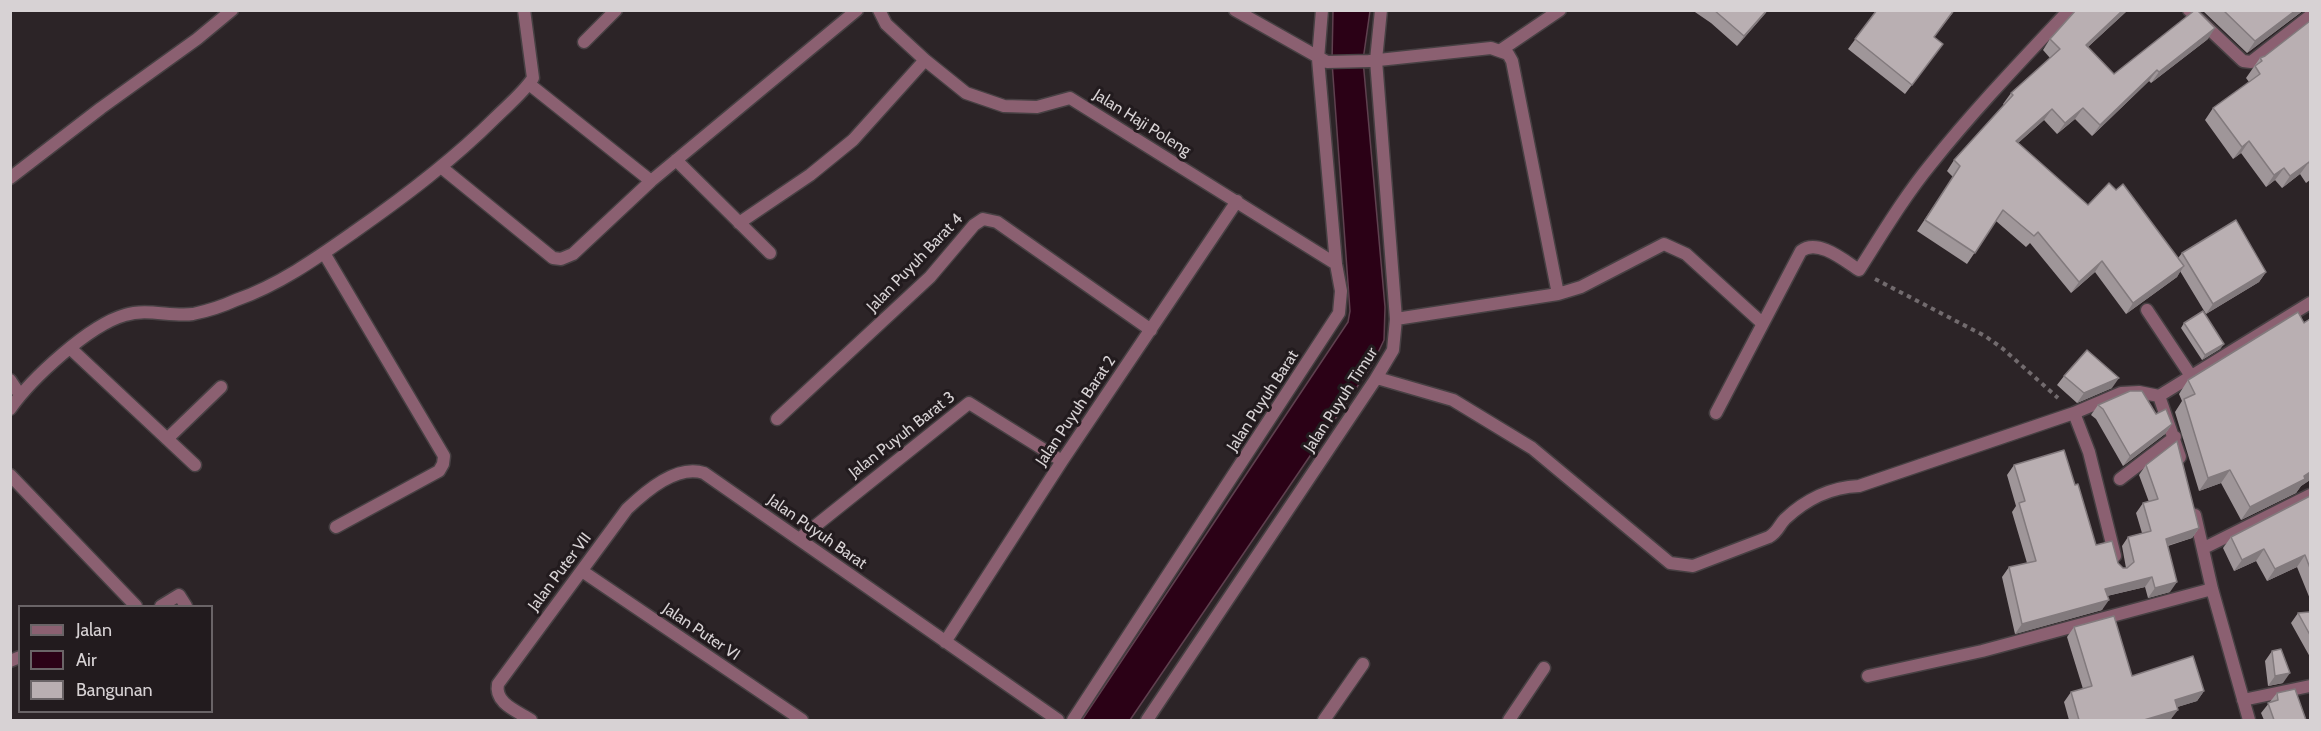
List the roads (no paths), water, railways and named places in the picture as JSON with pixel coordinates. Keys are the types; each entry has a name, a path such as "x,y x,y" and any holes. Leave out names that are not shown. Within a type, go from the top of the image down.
{"street":[{"path":"10,178 232,10"},
{"path":"10,409 20,395 69,348 96,329 124,315 136,313 192,314 236,301 268,288 324,253 415,189 472,140 533,78 524,10"},
{"path":"584,42 616,10"},
{"path":"441,167 553,258 561,259 573,254 651,181 857,10"},
{"name":"Jalan Haji Poleng","path":"879,10 886,24 924,60 966,93 1004,106 1037,107 1070,98 1336,264"},
{"path":"1235,10 1323,60 1373,60 1491,48 1508,54 1512,61 1558,294"},
{"name":"Jalan Puyuh Barat","path":"1073,720 1340,313 1341,291 1336,264 1322,10"},
{"name":"Jalan Puyuh Timur","path":"1147,720 1377,378 1393,350 1395,319 1373,60 1381,10"},
{"path":"1502,50 1560,10"},
{"path":"1716,413 1801,251 1806,248 1818,248 1859,270 1899,207 1930,164 2069,10"},
{"path":"2188,10 2243,61 2251,62 2310,16"},
{"path":"739,223 810,175 853,140 924,60"},
{"path":"529,84 651,181"},
{"path":"676,160 770,253"},
{"name":"Jalan Puyuh Barat 2","path":"945,642 1062,461 1238,201"},
{"name":"Jalan Puyuh Barat 4","path":"777,419 930,277 974,225 983,219 997,222 1151,330"},
{"path":"1395,319 1558,294 1581,287 1664,244 1686,254 1762,323"},
{"path":"324,253 444,456 439,471 336,527"},
{"path":"1377,378 1453,400 1488,420 1532,448 1670,563 1693,566 1770,537 1796,510 1825,492 1842,486 1859,486 2074,413 2121,393 2139,392 2159,396 2310,303"},
{"path":"2147,310 2191,376"},
{"path":"69,348 195,465"},
{"path":"10,380 20,395"},
{"path":"167,439 221,387"},
{"path":"2159,396 2175,437 2183,470"},
{"name":"Jalan Puyuh Barat 3","path":"799,539 969,403 1062,461"},
{"path":"2074,413 2089,452 2119,570"},
{"path":"2120,479 2175,437"},
{"name":"Jalan Puter VII","path":"531,720 499,699 496,692 498,684 627,509 643,493 682,471 694,470 704,473"},
{"name":"Jalan Puyuh Barat","path":"704,473 1058,720"},
{"path":"10,475 135,605"},
{"path":"2204,548 2310,495"},
{"path":"2192,504 2212,589 2249,720"},
{"name":"Jalan Puter VI","path":"582,571 802,720"},
{"path":"1868,676 1982,651 2212,589"},
{"path":"163,605 179,595 185,605"},
{"path":"1324,720 1363,664"},
{"path":"1509,720 1544,668"},
{"path":"2243,700 2310,686"}],"water":[{"path":"1333,11 1370,11 1363,60 1385,307 1384,340 1372,365 1130,720 1082,720 1348,322 1350,311 1332,62"}]}
